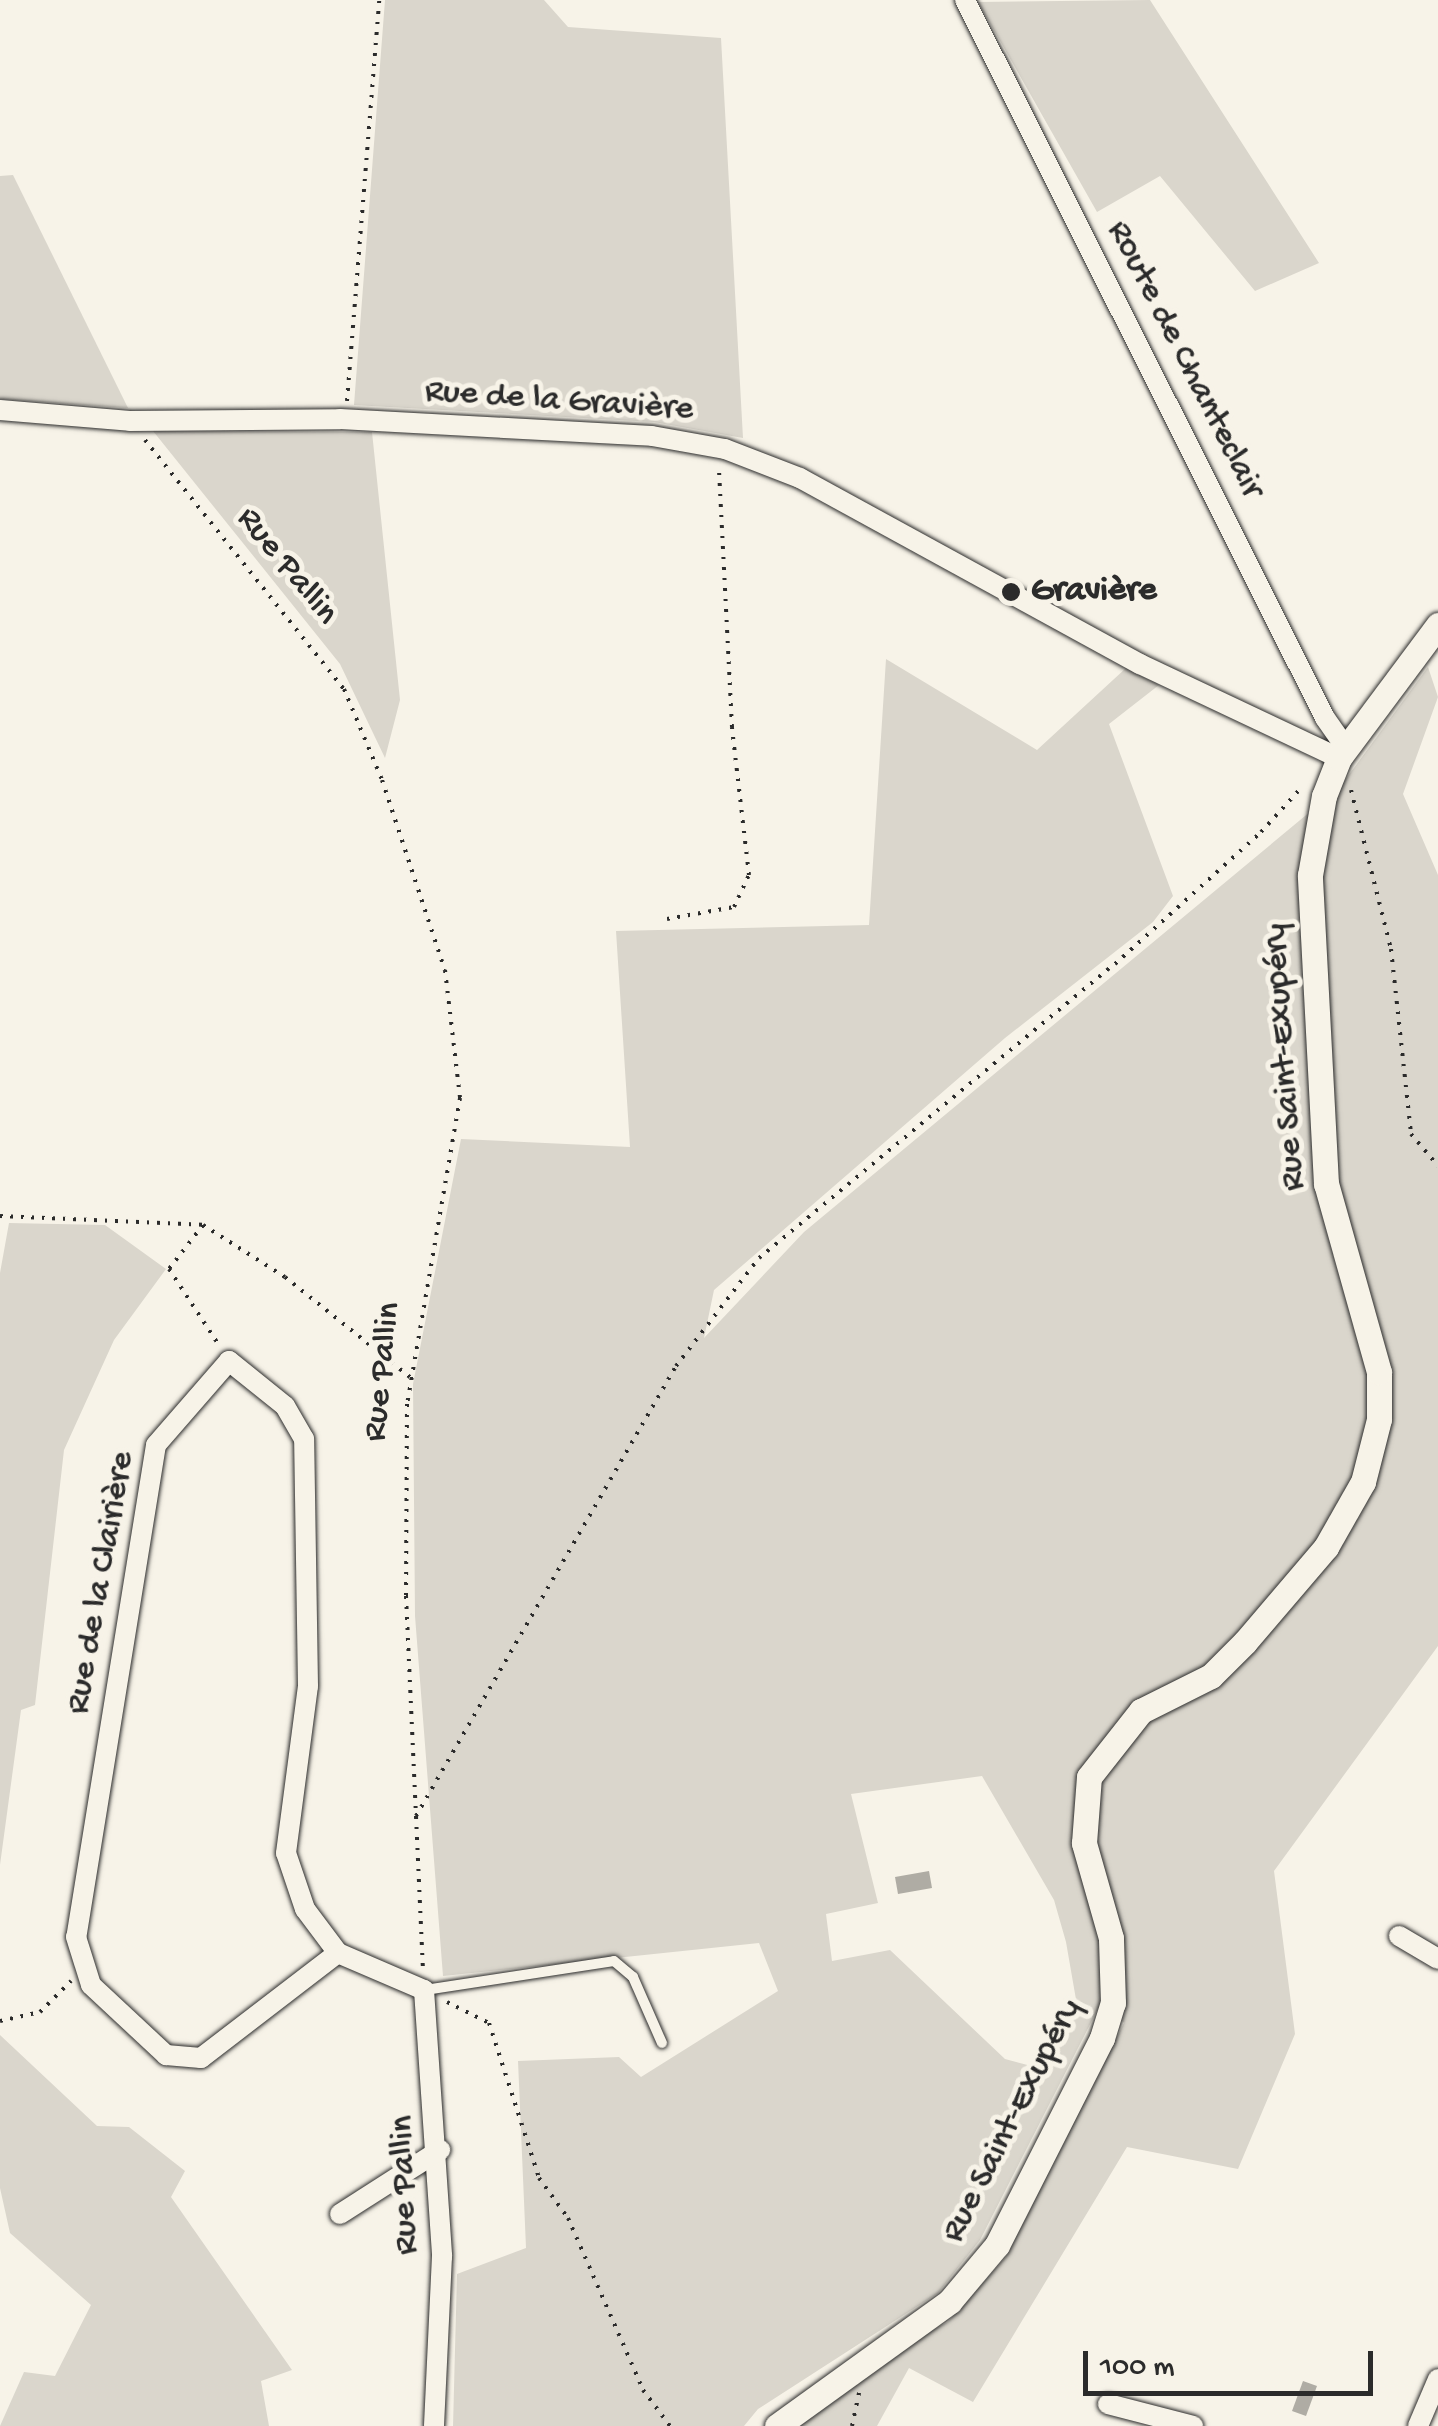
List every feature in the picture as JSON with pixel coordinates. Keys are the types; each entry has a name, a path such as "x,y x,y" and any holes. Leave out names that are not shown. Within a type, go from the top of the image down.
{"street":[{"name":"Route de Chanteclair","path":"965,0 1342,752"},
{"name":"Rue de la Gravière","path":"0,410 130,420 340,419 652,436 725,449 800,478 1140,664 1342,752"},
{"name":"Rue Saint-Exupéry","path":"777,2426 939,2310 996,2245 1102,2038 1113,2003 1111,1938 1084,1843 1089,1777 1141,1712 1212,1676 1245,1642 1326,1547 1373,1454 1379,1372 1336,1227 1322,1154 1310,875 1324,796 1342,752 1438,625"},
{"name":"Rue de la Clairière","path":"229,1361 156,1445 76,1937 92,1984 166,2055 201,2058 338,1954"},
{"path":"229,1361 284,1406 304,1439 308,1686 286,1853 305,1909 338,1954 424,1990"},
{"path":"1399,1936 1438,1958"},
{"name":"Rue Pallin","path":"424,1990 440,2150 442,2256 434,2426"},
{"path":"340,2214 440,2150"},
{"path":"1418,2426 1438,2379"},
{"path":"1108,2404 1193,2426"}],"lane":[{"path":"424,1990 614,1961 633,1977 662,2043"}],"path":[{"path":"340,419 350,392 379,0"},
{"name":"Rue Pallin","path":"130,420 344,688 382,780 445,970 460,1098 411,1378 406,1596 424,1990"},
{"path":"667,919 734,908 749,875 717,500 725,449"},
{"path":"1342,752 1391,949 1411,1134 1438,1166"},
{"path":"416,1816 676,1366 759,1258 1115,964 1261,832 1308,779"},
{"path":"0,1216 203,1224 285,1278 411,1378"},
{"path":"203,1224 168,1270 229,1361"},
{"path":"0,2021 40,2012 64,1984"},
{"path":"424,1990 489,2023 539,2178 585,2254 642,2390 670,2426"}],"shaded area":[{"path":"385,0 544,0 568,27 721,38 743,438 654,422 354,405"},
{"path":"1150,0 1319,263 1255,291 1160,176 1097,212 978,2"},
{"path":"13,175 128,408 0,399 0,176"},
{"path":"153,431 372,432 400,700 385,758 340,664"},
{"path":"886,659 1037,750 1126,668 1159,685 1109,724 1173,896 1153,922 1005,1038 714,1290 704,1338 804,1232 1340,787 1428,667 1438,697 1403,794 1438,875 1438,1646 1274,1871 1295,2034 1238,2169 1127,2147 973,2402 909,2368 877,2426 781,2426 859,2367 948,2322 1006,2257 1124,2023 1103,1999 980,2240 938,2293 758,2409 744,2426 453,2426 457,2274 526,2248 518,2061 619,2057 641,2077 778,1991 759,1943 443,1976 415,1616 413,1384 461,1139 630,1147 616,931 869,925","holes":["982,1776 1054,1900 1078,2011 1035,2067 1005,2059 890,1950 832,1961 826,1914 878,1903 851,1794"]},
{"path":"9,1223 105,1225 166,1269 114,1340 64,1450 35,1705 21,1710 0,1865 0,1273"},
{"path":"929,1871 932,1888 898,1894 895,1877"},
{"path":"0,2035 97,2126 129,2127 185,2171 171,2197 292,2370 261,2381 269,2426 0,2426 24,2372 55,2376 91,2305 10,2233 0,2188"},
{"path":"1303,2381 1317,2386 1306,2416 1292,2411"}],"place":[{"name":"Gravière","path":"1011,592"}]}
